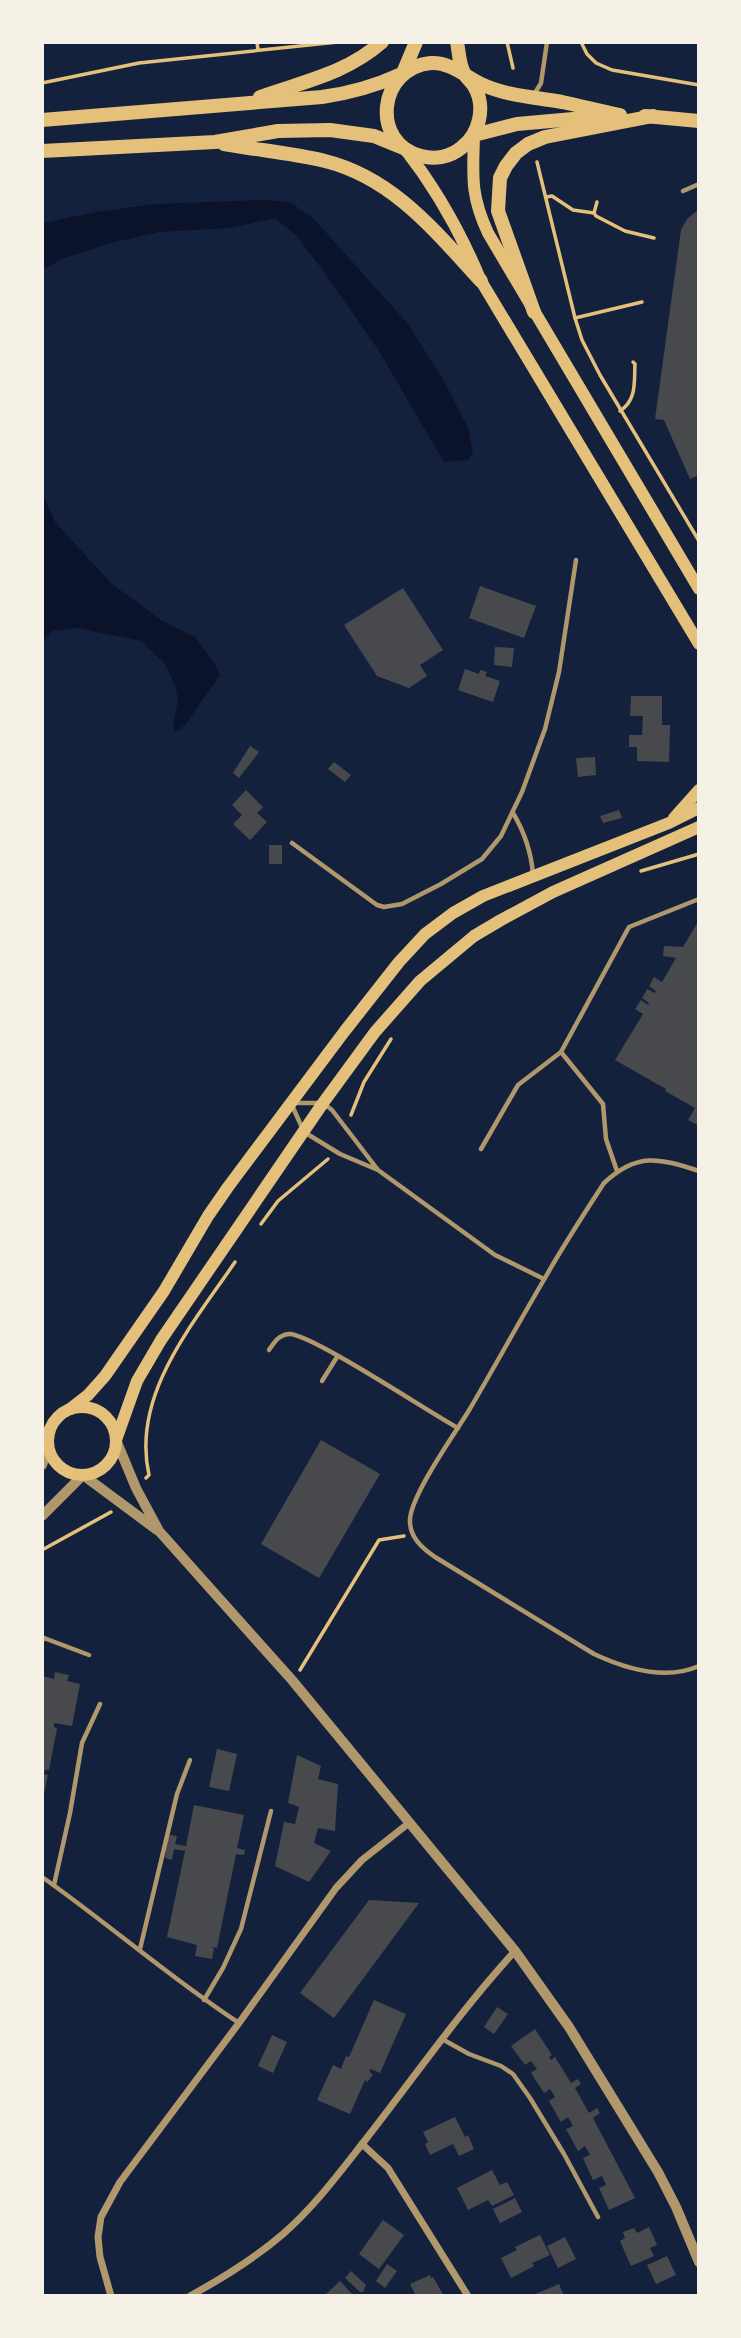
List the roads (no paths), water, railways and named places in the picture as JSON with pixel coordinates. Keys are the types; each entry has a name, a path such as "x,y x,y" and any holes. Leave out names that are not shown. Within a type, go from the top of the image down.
{"highway":[{"path":"241,103 337,72 362,59 382,42"},
{"path":"405,149 393,136 387,121 386,103 392,87 403,73 415,42"},
{"path":"42,151 215,142 278,131 330,130 374,136 419,156 450,155 463,147 474,135 480,119 480,103 474,87 464,74 457,42"},
{"path":"42,120 352,92 377,86 417,65 433,63 449,66 494,89 620,115"},
{"path":"474,135 517,124 620,115 699,121"},
{"path":"534,312 498,211 500,178 506,166 516,153 528,144 545,137 653,116"},
{"path":"215,142 325,161 351,169 381,184 407,203 481,281"}],"main road":[{"path":"474,135 472,177 479,213 534,312 699,589"},
{"path":"405,149 443,203 464,240 481,281 699,644"},
{"path":"669,823 699,790"},
{"path":"699,808 669,823 483,896 453,913 425,934 360,1012 208,1216 164,1291 105,1376 88,1395 56,1418 45,1430 52,1457 65,1471 83,1475 103,1468 115,1451 116,1440 137,1381 150,1358 323,1103 375,1032 420,981 474,936 553,892 699,827"},
{"path":"70,1409 79,1406 97,1410 111,1422 116,1440"}],"street":[{"path":"116,1440 159,1531"},
{"path":"42,1465 48,1448"},
{"path":"42,1516 83,1475 159,1531 292,1680 515,1951 586,2053 652,2161 676,2207 699,2262"},
{"path":"111,2296 100,2257 98,2237 104,2210 126,2174 336,1888 362,1860 409,1823"},
{"path":"190,2296 240,2267 285,2232 319,2197 442,2039 515,1951"},
{"path":"362,2144 388,2168 468,2296"}],"lane":[{"path":"528,98 537,92 541,83 547,42"},
{"path":"683,191 699,184"},
{"path":"292,843 377,905 393,907 416,898 482,859 501,836 535,760 552,702 565,640 576,560"},
{"path":"513,812 524,832 533,876"},
{"path":"481,1149 518,1085 561,1052 629,927 699,900"},
{"path":"561,1052 603,1104 606,1139 617,1171"},
{"path":"378,1170 332,1110 323,1103 291,1103 304,1132 340,1153 378,1170 495,1255 544,1279"},
{"path":"699,1171 668,1162 648,1160 631,1163 604,1183 544,1279 458,1428 412,1510 410,1522 412,1535 422,1547 456,1571 608,1661 653,1673 672,1673 699,1666"},
{"path":"269,1350 277,1338 288,1334 297,1336 458,1428"},
{"path":"322,1381 337,1357"},
{"path":"42,1641 44,1638 89,1656"},
{"path":"54,1885 82,1743 100,1704"},
{"path":"140,1950 177,1794 190,1760"},
{"path":"204,2000 241,1929 271,1811"},
{"path":"42,1877 204,2000 239,2023"},
{"path":"442,2039 513,2074 564,2154 598,2217"}],"water":[{"path":"263,200 290,202 314,219 408,324 444,381 468,428 473,452 468,460 444,462 379,351 296,235 275,218 231,228 159,232 64,258 42,270 43,223 154,204"},
{"path":"42,492 55,522 112,584 161,620 195,637 214,663 220,675 185,725 176,732 173,726 178,701 176,688 165,664 141,641 77,628 53,631 42,642"}]}
